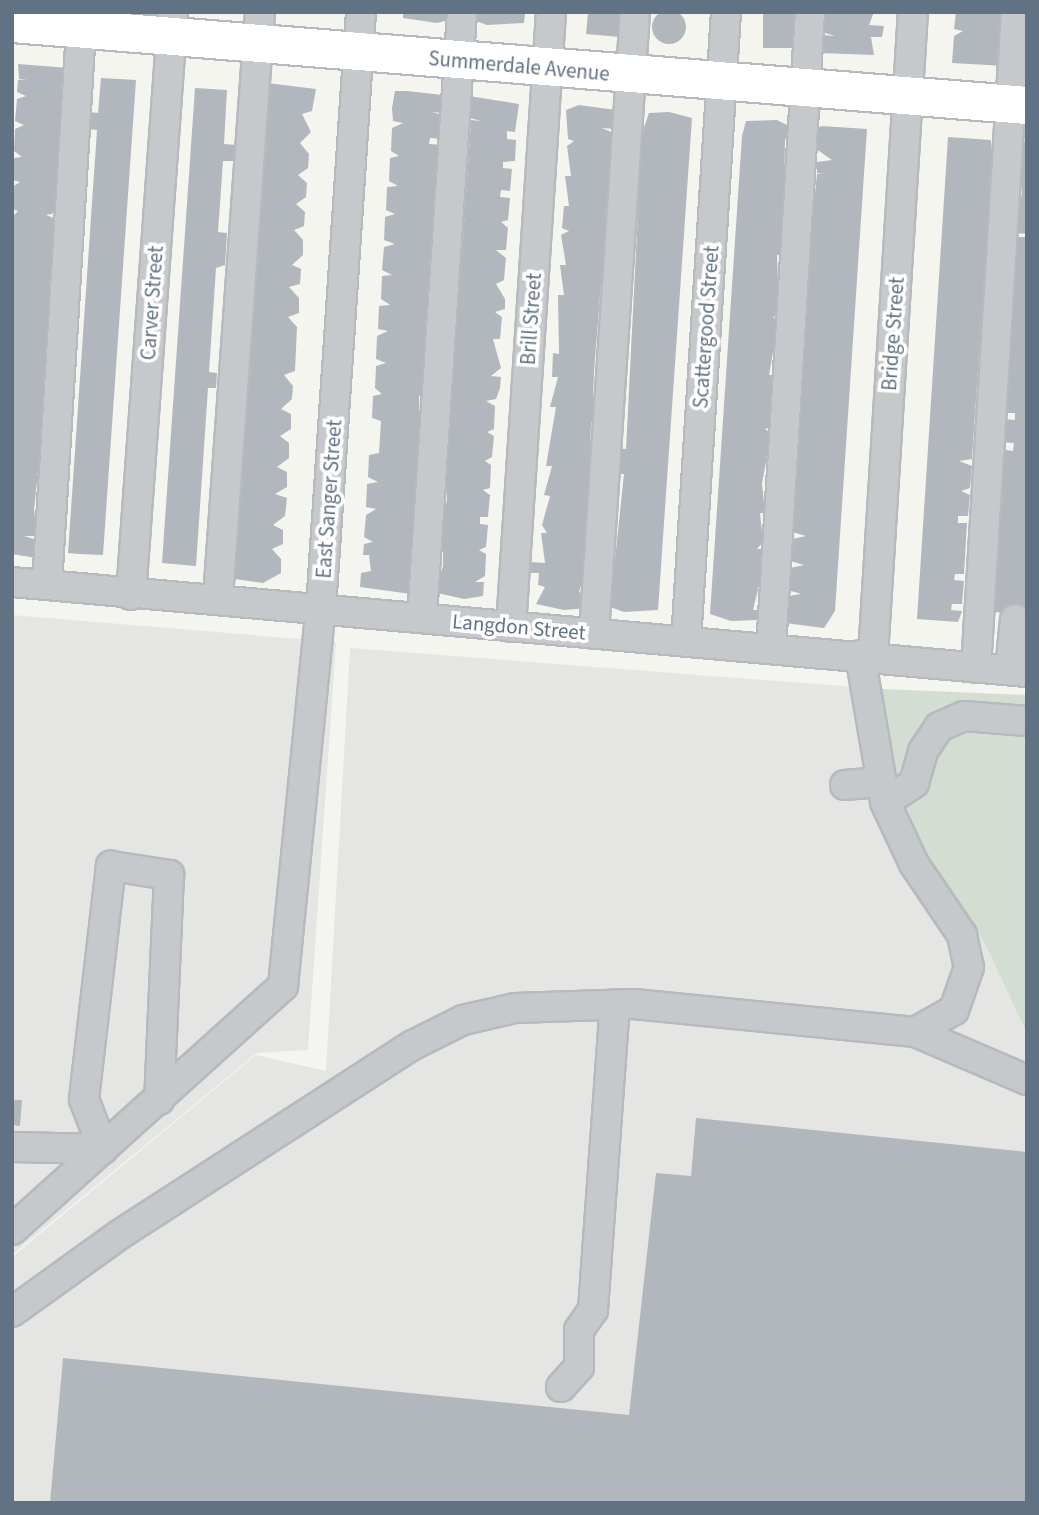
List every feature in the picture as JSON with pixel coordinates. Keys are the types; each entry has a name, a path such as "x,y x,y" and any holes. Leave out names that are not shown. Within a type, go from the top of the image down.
{"main road":[{"name":"Summerdale Avenue","path":"12,23 82,20 259,27 358,50 721,84 907,93 1018,104"}],"street":[{"name":"East Sanger Street","path":"159,1100 283,986 321,608 361,12"},
{"path":"422,618 462,12"},
{"name":"Brill Street","path":"511,627 551,12"},
{"path":"594,634 635,12"},
{"name":"Scattergood Street","path":"686,641 726,12"},
{"path":"771,649 810,12"},
{"name":"Bridge Street","path":"913,12 866,656 884,792 914,864 962,935 969,967 954,1010 915,1032"},
{"path":"976,668 1018,104 1016,12"},
{"path":"47,586 82,20"},
{"name":"Carver Street","path":"131,595 172,24"},
{"path":"218,598 259,27"},
{"name":"Langdon Street","path":"12,582 131,595 218,598 511,627 1018,671"},
{"path":"1015,619 1018,671"},
{"path":"845,785 884,792 914,783 923,751 939,727 964,716 1027,722"},
{"path":"17,1217 103,1149 159,1100 169,875 111,866 84,1099 103,1149"},
{"path":"561,1387 579,1367 579,1331 593,1310 615,1005"},
{"path":"12,1312 413,1045 463,1020 515,1008 615,1005 915,1032 1027,1080"},
{"path":"12,1147 103,1149"}],"shaded area":[{"path":"12,615 336,642 308,1050 257,1053 12,1255"},
{"path":"350,648 882,689 887,737 907,809 930,862 981,936 1027,1033 1027,1503 12,1503 12,1257 256,1055 326,1071"},
{"path":"882,689 1027,695 1027,1033 981,936 930,862 907,809 887,737"}],"building":[{"path":"669,10 681,15 686,27 681,39 669,44 657,39 652,27 657,15"},
{"path":"403,12 450,12 449,20 437,23 403,18"},
{"path":"476,12 525,12 524,23 487,25 476,21"},
{"path":"622,12 620,37 586,34 588,13"},
{"path":"763,12 795,12 795,48 763,48"},
{"path":"823,12 874,12 869,25 884,26 882,37 871,37 874,55 820,53 822,35 835,36 822,32"},
{"path":"956,12 1003,12 1006,66 952,63 954,36 963,31 954,29"},
{"path":"18,64 69,68 60,212 46,215 59,220 54,301 48,304 53,308 46,337 52,337 50,359 44,366 49,367 34,510 38,536 24,536 37,540 36,558 12,554 12,217 18,211 12,209 12,187 20,182 12,180 12,168 13,158 22,157 14,151 15,129 24,125 15,121 17,99 26,96 17,92 18,80 27,79 19,79"},
{"path":"101,78 136,80 103,555 68,553 97,130 87,129 89,112 98,113"},
{"path":"267,83 316,89 312,111 302,114 311,132 300,143 309,154 308,168 298,175 307,183 306,197 296,204 305,212 304,226 294,230 303,240 303,255 292,265 301,269 300,284 289,287 299,298 299,313 288,317 297,327 295,371 284,375 293,386 292,399 281,409 291,414 291,429 280,436 289,443 289,458 277,467 287,472 287,487 275,494 287,498 285,516 273,525 283,530 283,544 272,549 281,559 281,573 263,583 228,578"},
{"path":"195,88 227,90 224,144 236,145 235,161 223,161 218,232 227,233 225,265 216,268 209,372 217,373 216,388 208,388 196,566 162,563"},
{"path":"395,91 451,96 454,114 432,112 445,116 445,128 441,139 430,138 429,144 443,145 433,214 426,395 419,396 421,453 416,456 422,456 415,484 411,594 360,587 361,573 371,571 369,555 363,555 364,544 373,542 364,537 366,515 376,509 366,507 367,484 378,482 368,477 369,455 379,453 381,421 372,418 373,396 382,394 375,388 376,366 386,363 376,359 377,336 388,331 378,329 379,306 390,305 381,299 382,276 392,275 382,270 384,247 395,244 384,240 385,217 395,214 386,210 387,187 398,186 389,181 390,158 399,156 391,151 392,128 403,123 393,121 392,108"},
{"path":"469,96 519,104 515,132 507,131 507,139 516,140 515,161 503,162 503,168 512,169 510,191 501,190 500,197 510,198 508,220 501,222 508,228 506,250 496,250 506,258 504,280 496,284 505,299 505,309 495,312 502,317 500,339 493,339 501,368 491,376 501,377 500,388 496,399 486,401 495,406 494,429 487,432 494,436 492,457 485,461 491,465 490,488 483,490 490,495 488,517 480,517 480,524 488,525 486,547 479,550 486,554 485,576 475,582 484,582 483,596 464,599 433,592 443,566 443,545 436,544 447,500 446,488 438,487 439,473 447,473 471,120 481,121 459,115"},
{"path":"579,105 616,110 615,129 602,128 611,132 612,146 594,372 593,398 600,398 591,424 586,573 579,591 587,608 564,610 536,604 545,587 538,585 539,573 528,573 529,562 545,563 541,533 547,533 542,525 550,496 544,495 552,466 546,466 556,407 550,407 558,377 552,377 553,353 559,354 558,295 564,295 560,265 566,265 561,235 569,231 562,228 564,206 569,206 565,176 571,176 567,146 574,141 568,139 566,110"},
{"path":"669,112 692,118 658,610 624,612 610,607 624,474 618,474 614,448 626,449 642,133 649,113"},
{"path":"777,120 793,128 792,140 785,139 783,254 777,255 779,311 773,318 779,318 769,375 775,375 771,427 765,429 771,433 762,484 765,513 760,513 763,542 757,549 763,549 761,577 753,610 759,610 758,620 731,621 710,614 742,136 746,121"},
{"path":"822,126 867,129 835,611 824,628 785,623 788,596 801,594 788,590 790,568 804,565 790,561 792,539 806,536 792,532 814,202 817,174 823,173 817,173 817,162 832,160 809,144 810,130"},
{"path":"948,137 991,140 992,160 972,459 959,461 972,466 970,488 961,491 970,495 968,516 958,516 958,523 967,523 964,574 955,574 954,580 964,581 962,604 952,604 951,610 962,611 958,622 917,619"},
{"path":"1014,142 1027,142 1027,234 1015,233 1022,192"},
{"path":"1015,237 1027,237 1027,614 993,612 991,580 1000,449 1013,451 1014,443 1001,442 1002,419 1015,420 1015,413 1003,413"},
{"path":"12,1100 22,1100 20,1126 12,1125"},
{"path":"696,1118 1027,1152 1027,1503 50,1503 63,1358 629,1415 656,1173 691,1176"}]}
